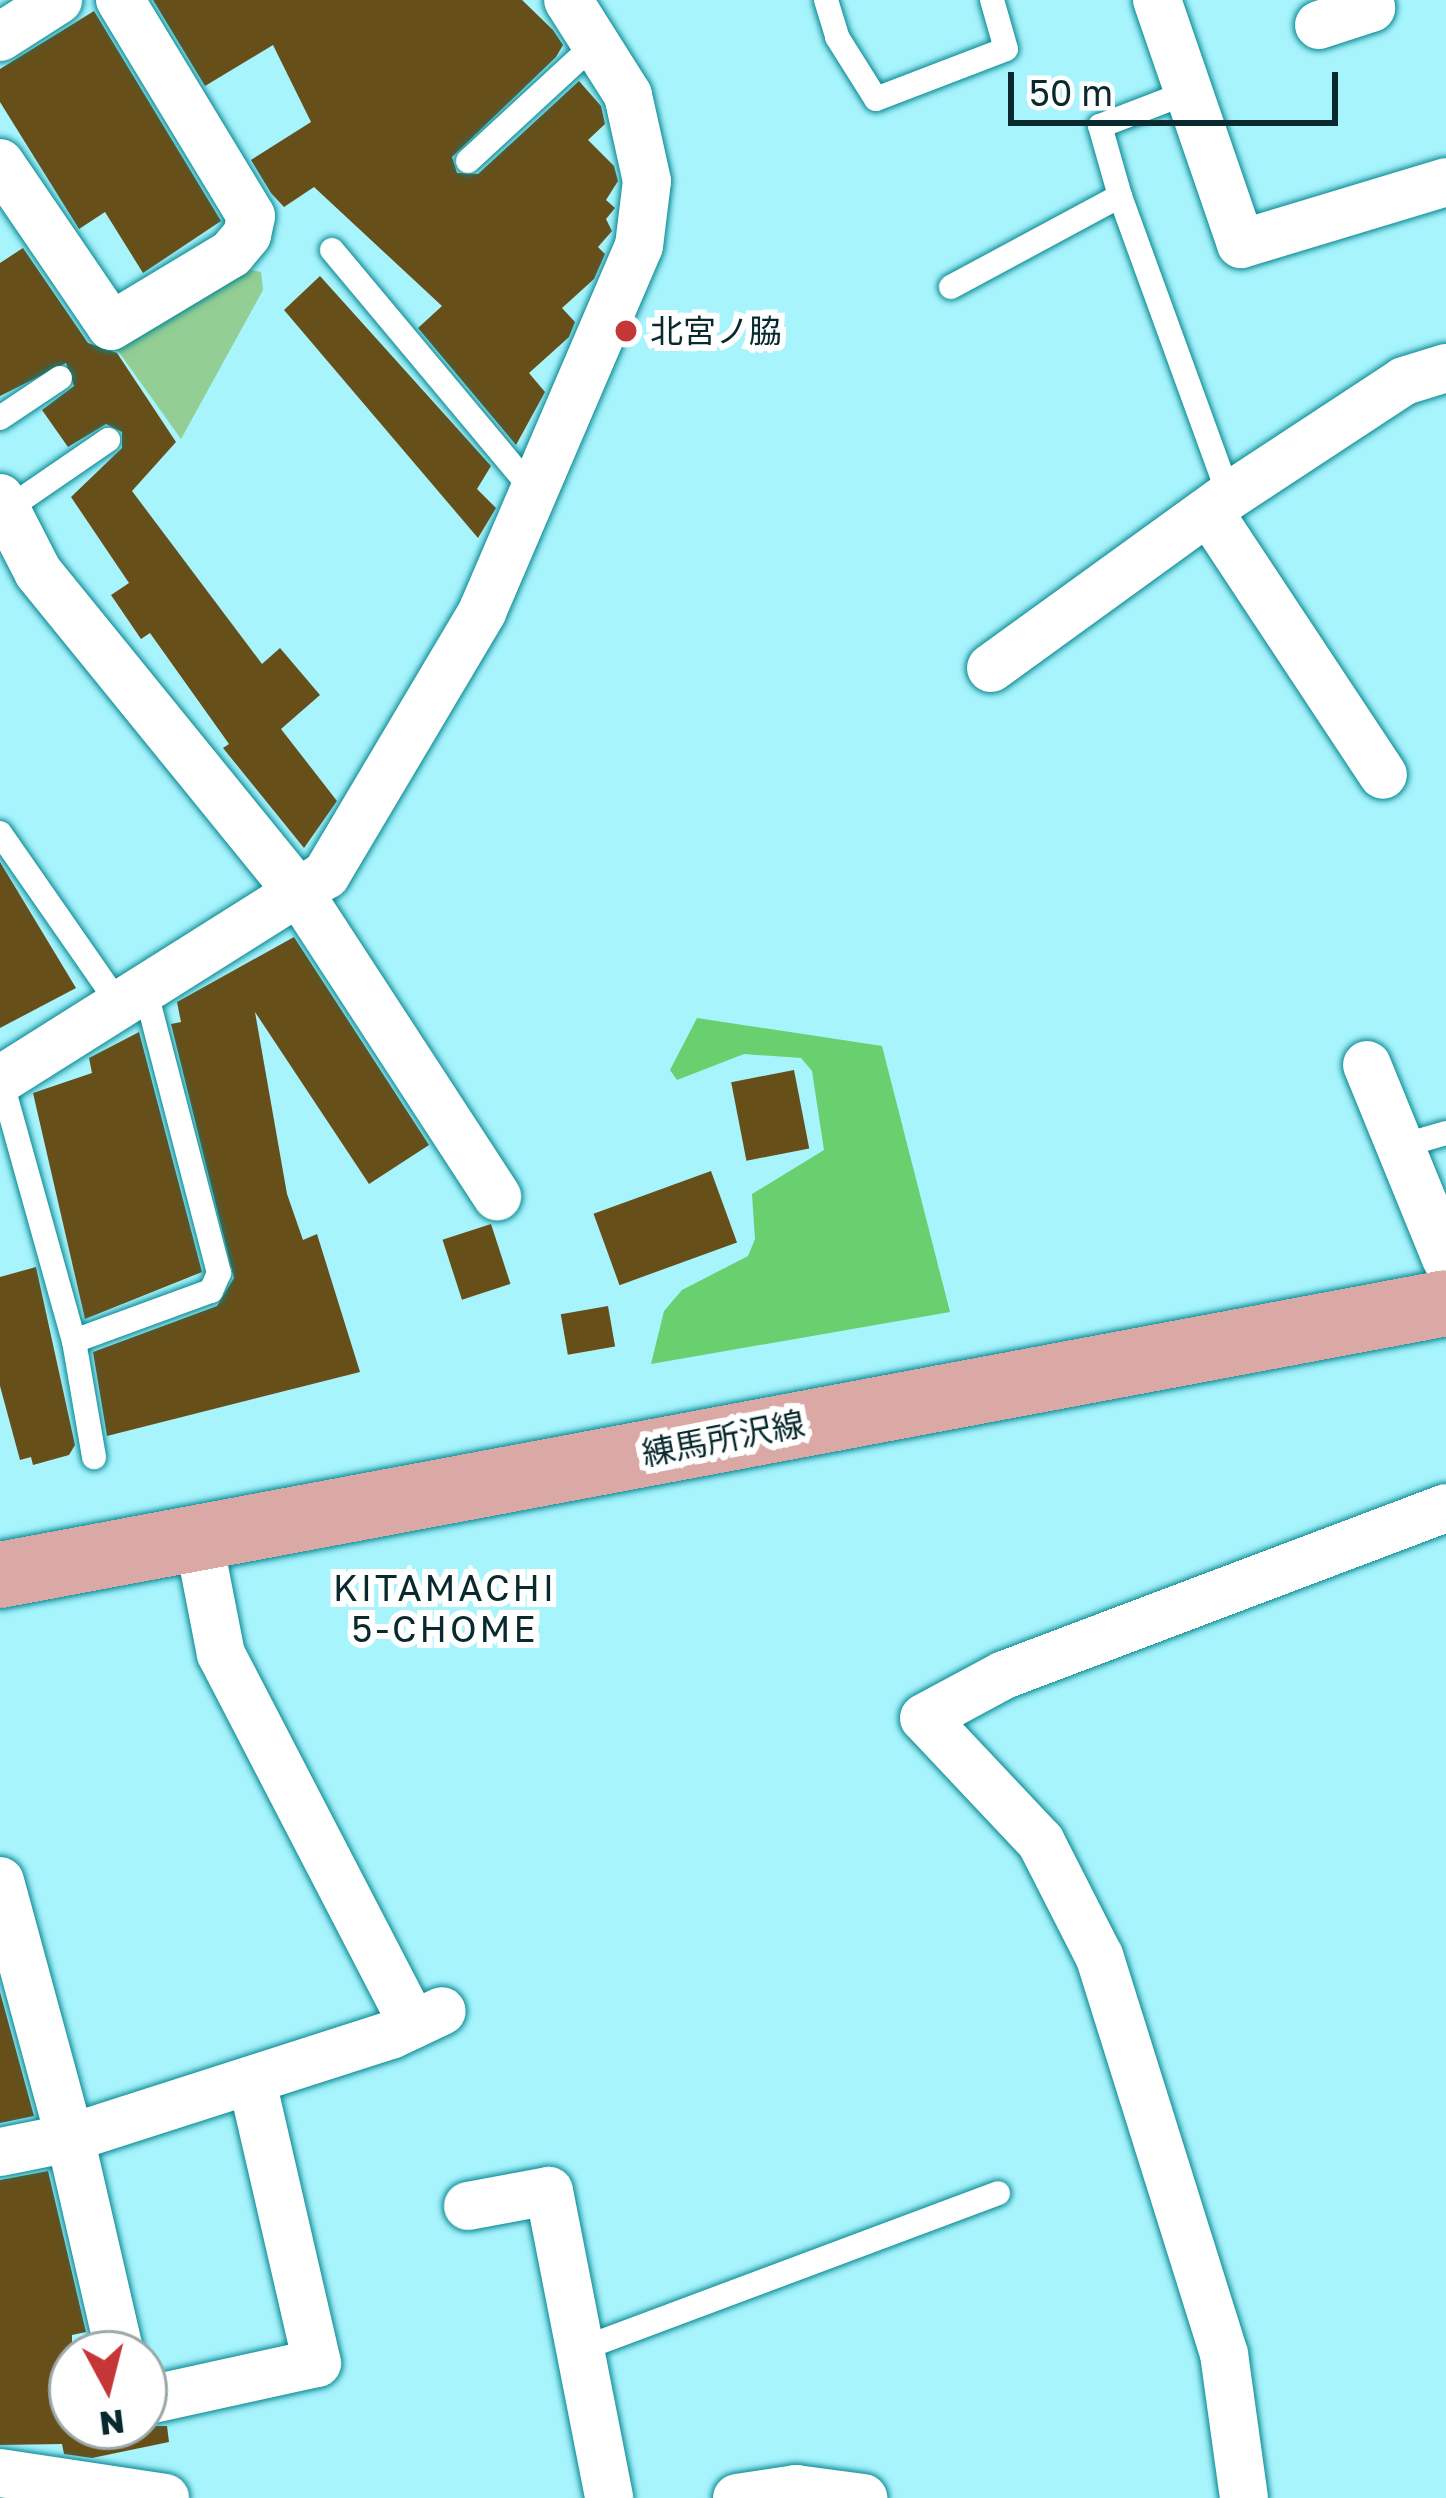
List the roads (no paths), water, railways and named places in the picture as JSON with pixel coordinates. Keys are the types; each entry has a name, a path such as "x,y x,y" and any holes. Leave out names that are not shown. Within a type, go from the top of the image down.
{"main road":[{"name":"練馬所沢線","path":"0,1575 1446,1303"}],"street":[{"path":"0,37 58,0"},
{"path":"0,163 111,326 231,254 247,235 251,216 120,0"},
{"path":"0,1080 300,894 355,837 482,612 639,246 647,181 628,95 568,0"},
{"path":"1157,0 1241,244 1446,182"},
{"path":"1319,25 1371,8 1369,0"},
{"path":"991,668 1219,504 1403,381 1446,368"},
{"path":"3,504 38,572 300,894 496,1196"},
{"path":"1219,504 1383,775"},
{"path":"1367,1066 1446,1258"},
{"path":"1244,2498 1224,2354 1100,1956 1041,1842 924,1718 1004,1676 1446,1508"},
{"path":"0,2152 70,2138 252,2081 427,2018 221,1654 198,1538"},
{"path":"0,1881 70,2138 114,2330"},
{"path":"168,2396 317,2363 252,2081"},
{"path":"467,2206 549,2192 584,2348 608,2498"},
{"path":"0,2474 165,2498"},
{"path":"736,2498 796,2489 863,2498"}],"lane":[{"path":"826,0 837,37 876,100 1006,49 992,0"},
{"path":"468,160 596,43"},
{"path":"1186,93 1100,126 1219,504"},
{"path":"952,287 1120,196"},
{"path":"332,250 534,492"},
{"path":"0,418 60,378"},
{"path":"3,504 109,440"},
{"path":"0,833 134,1000 219,1283 74,1341"},
{"path":"0,1080 74,1341 94,1456"},
{"path":"1399,1147 1446,1132"},
{"path":"584,2348 998,2193"}],"place":[{"name":"北宮ノ脇","path":"626,331"}],"district":[{"name":"KITAMACHI 5-CHOME","path":"445,1608"}]}
